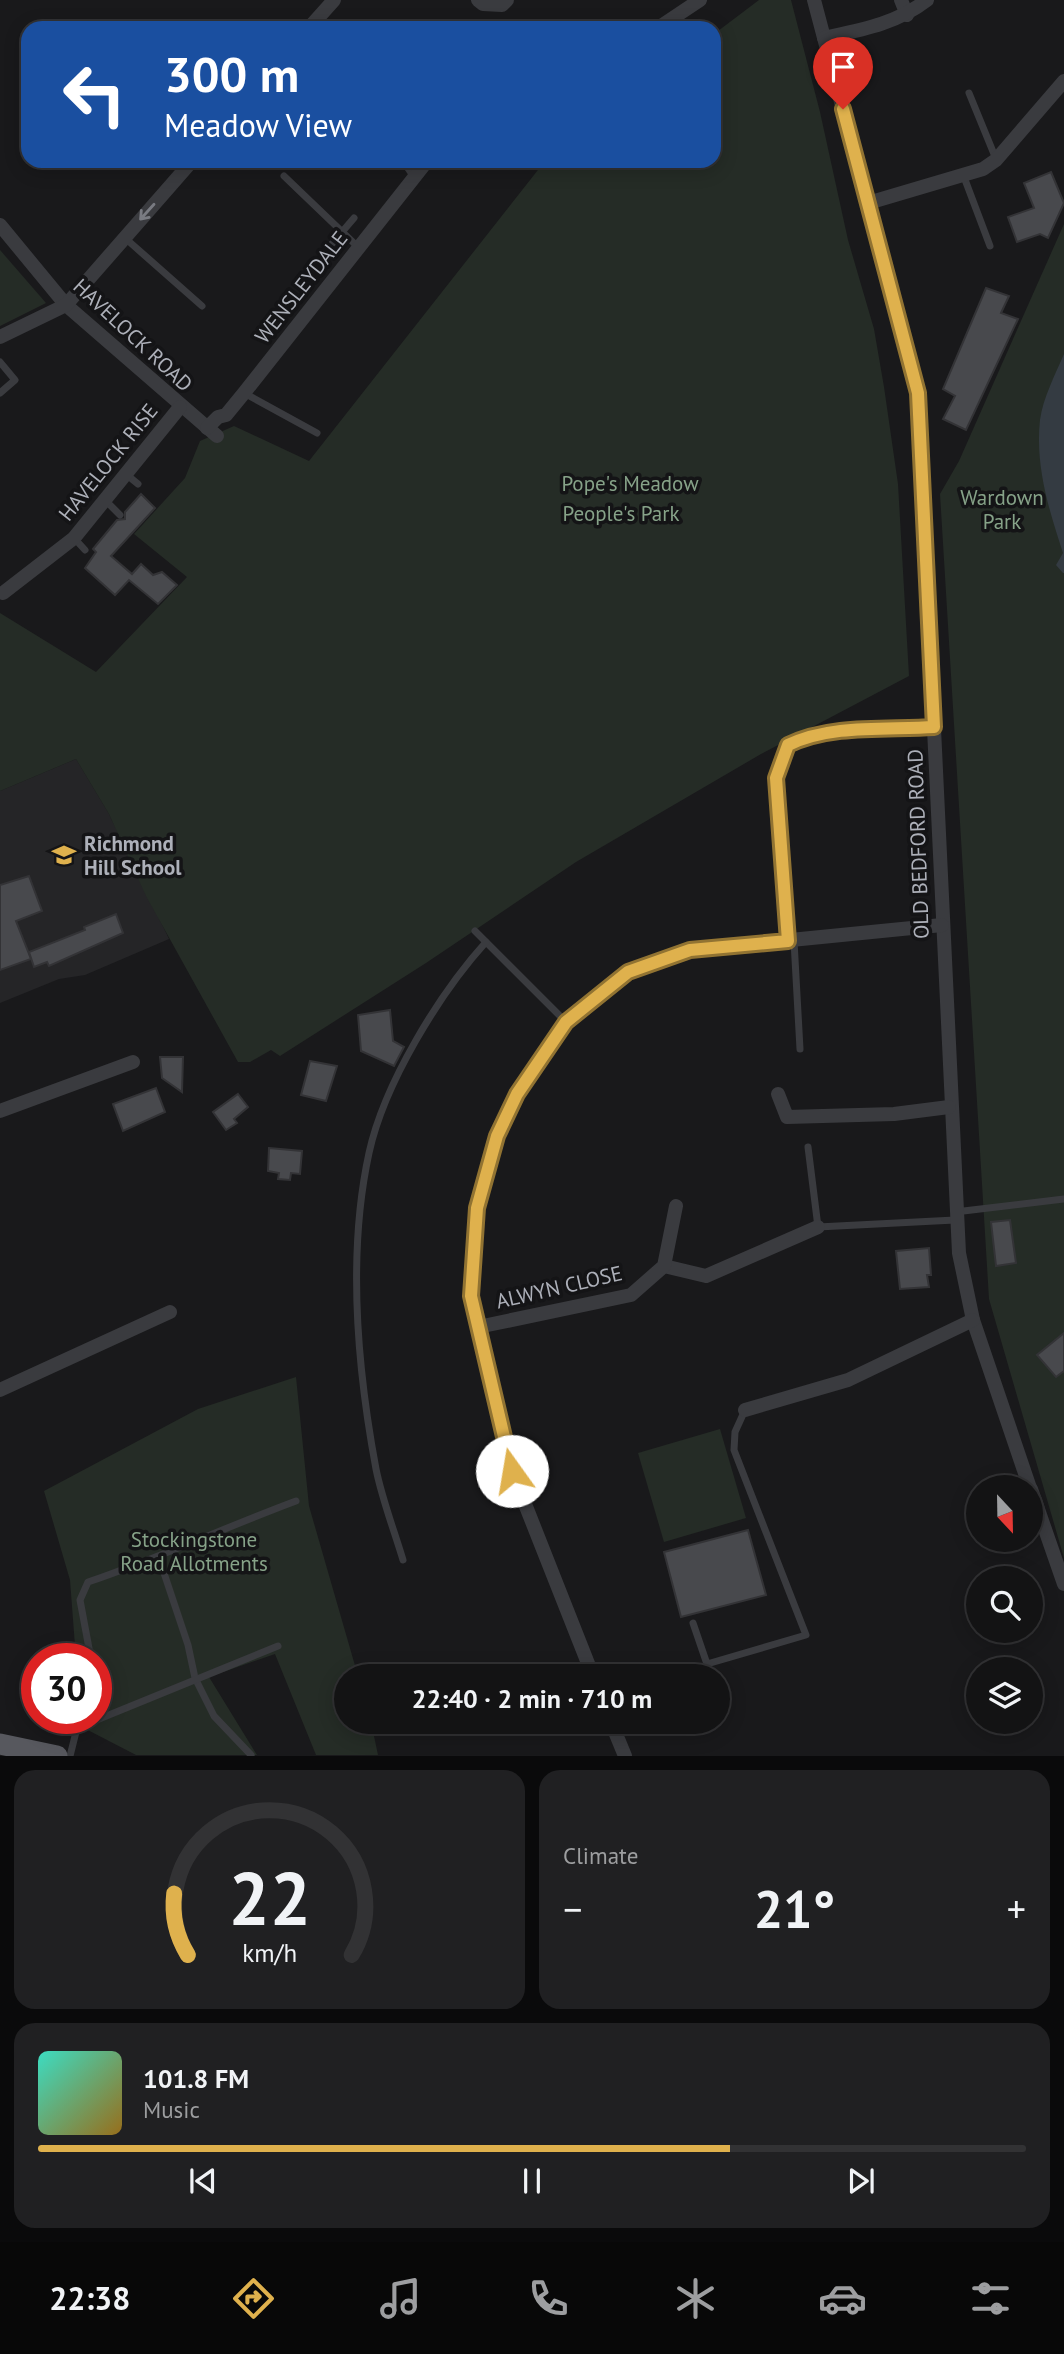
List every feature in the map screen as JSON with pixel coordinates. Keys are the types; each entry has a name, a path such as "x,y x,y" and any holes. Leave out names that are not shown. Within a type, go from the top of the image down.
{"main road":[{"path":"0,1744 57,1755"}],"street":[{"path":"315,21 334,0"},
{"path":"478,0 483,4 502,5 507,0"},
{"path":"669,21 700,0"},
{"name":"OLD BEDFORD ROAD","path":"814,0 918,393 955,1216 959,1253 973,1320 1027,1475"},
{"path":"901,0 907,15"},
{"path":"824,38 871,28 907,15 927,0"},
{"path":"868,203 964,177 996,160 1064,81"},
{"path":"0,337 66,305 186,168"},
{"name":"WENSLEYDALE","path":"212,432 218,418 226,415 244,393 279,339 359,248 422,168"},
{"name":"HAVELOCK ROAD","path":"0,225 66,305 180,407 212,432"},
{"name":"HAVELOCK RISE","path":"3,593 74,538 106,501 132,479 180,407"},
{"path":"588,1664 512,1471 471,1296 473,1239 487,1168 517,1094 566,1022 628,972 690,950 943,925"},
{"path":"0,1111 132,1062"},
{"path":"778,1094 787,1116 894,1114 949,1107"},
{"path":"676,1206 664,1266 706,1276 818,1227"},
{"name":"ALWYN CLOSE","path":"478,1327 631,1296 664,1266"},
{"path":"0,1391 170,1312"},
{"path":"745,1410 848,1380 973,1320"},
{"name":"OLD BEDFORD ROAD","path":"1043,1523 1064,1584"},
{"path":"616,1734 625,1755"}],"lane":[{"path":"969,93 996,160"},
{"path":"408,168 414,177"},
{"path":"285,176 359,248"},
{"path":"964,177 990,246"},
{"path":"330,246 354,218"},
{"path":"125,237 202,306"},
{"path":"0,362 15,380 0,393"},
{"path":"244,393 317,433"},
{"path":"106,501 120,515"},
{"path":"74,538 85,550"},
{"path":"800,1049 776,778 788,745 802,738 836,732 934,727"},
{"path":"475,931 566,1022"},
{"path":"403,1560 376,1470 358,1306 357,1217 369,1150 391,1086 460,971 486,942"},
{"path":"808,1147 818,1227 955,1216 1064,1199"},
{"path":"694,1623 707,1664 806,1635 734,1450 735,1432 745,1410"},
{"path":"88,1643 80,1600 88,1582 159,1558 193,1540 296,1501"},
{"path":"159,1558 188,1645 194,1678 214,1716 251,1755"},
{"path":"112,1712 278,1646"},
{"path":"70,1755 75,1734"}],"shaded area":[{"path":"1064,354 1063,573 1056,565 1063,553 1044,488 1039,437 1044,403"},
{"name":"Richmond Hill School","path":"76,759 109,814 169,939 85,975 59,979 0,1003 0,791"}],"green space":[{"name":"People's Park","path":"759,0 791,0 820,112 848,240 874,329 898,484 909,676 761,754 576,862 426,963 280,1056 271,1050 250,1062 238,1062 146,896 109,814 76,759 0,791 0,613 96,672 187,577 134,534 185,478 200,441 234,426 309,461 539,168 721,168 721,29"},
{"name":"Wardown Park","path":"1064,224 1064,1558 1043,1485 1043,1475 1040,1475 989,1299 940,494 959,461"},
{"path":"0,250 46,303 0,326"},
{"name":"Stockingstone Road Allotments","path":"296,1377 309,1506 355,1664 334,1664 334,1734 374,1734 378,1755 316,1755 275,1654 209,1677 257,1755 136,1755 95,1734 112,1734 112,1643 75,1643 70,1580 44,1491 198,1409"},
{"path":"720,1429 746,1518 664,1542 638,1453"}],"building":[{"path":"1051,172 1064,203 1048,238 1040,234 1017,242 1008,217 1034,208 1024,183"},
{"path":"986,288 1009,296 1001,313 1018,319 966,430 943,419 955,396 943,389"},
{"path":"141,494 155,508 111,556 132,574 141,564 153,575 162,572 177,585 158,604 129,580 115,595 85,568 96,552 93,549 117,520 125,519 125,512"},
{"path":"29,876 42,911 16,921 31,959 0,970 0,885"},
{"path":"116,914 123,933 49,966 47,962 34,967 29,952 85,930 84,927"},
{"path":"390,1010 393,1041 404,1047 394,1066 361,1051 358,1015"},
{"path":"160,1057 183,1057 182,1092 162,1078"},
{"path":"310,1061 337,1066 326,1101 301,1095"},
{"path":"156,1088 165,1112 123,1131 113,1104"},
{"path":"238,1094 248,1107 234,1119 237,1123 226,1130 213,1112"},
{"path":"269,1148 302,1151 300,1174 291,1173 290,1180 278,1179 279,1173 268,1171"},
{"path":"1010,1220 1016,1263 996,1266 991,1222"},
{"path":"929,1248 929,1287 900,1289 896,1251"},
{"path":"1064,1333 1064,1371 1056,1377 1037,1355"},
{"path":"748,1530 766,1595 681,1617 664,1552"}],"place":[{"name":"Richmond Hill School","path":"64,855"}],"route":[{"path":"512,1471 471,1296 477,1208 497,1136 517,1094 566,1022 628,972 690,950 788,941 776,778 788,745 802,738 836,732 934,727 918,393 843,109"}],"park label":[{"name":"Pope's Meadow","path":"630,483"}]}
